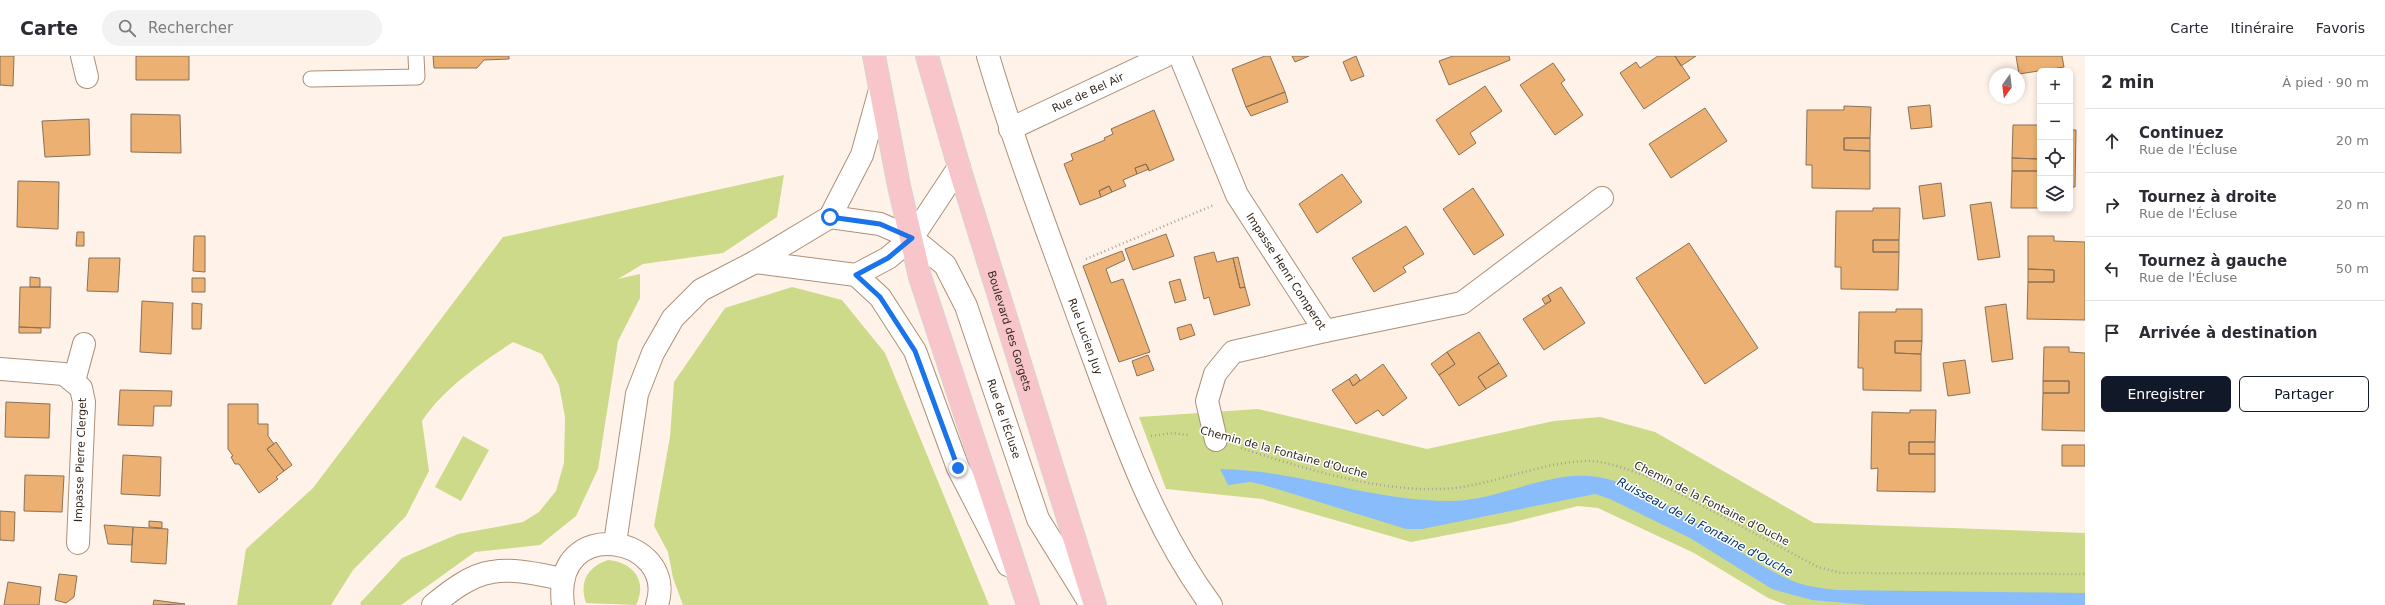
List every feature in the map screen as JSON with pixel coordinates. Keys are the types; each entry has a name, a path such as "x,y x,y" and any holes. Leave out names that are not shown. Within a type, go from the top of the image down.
{"main road":[{"path":"874,56 899,186 920,277 1026,600"},
{"name":"Boulevard des Gorgets","path":"927,56 959,167 1095,605"}],"street":[{"path":"82,56 87,77"},
{"name":"Rue Lucien Juy","path":"988,56 1010,128 1124,440 1168,540 1211,605"},
{"name":"Rue de Bel Air","path":"1010,128 1165,56"},
{"name":"Impasse Henri Comperot","path":"1180,56 1237,195 1325,331 1462,303 1602,198"},
{"path":"616,543 637,394 653,353 673,318 701,290 755,262 830,217 862,155 880,90"},
{"path":"856,275 888,258 912,238 959,167"},
{"name":"Rue de l'Écluse","path":"830,217 880,224 912,238 945,265 966,306 1038,519 1091,605"},
{"path":"755,262 856,275 880,297 915,351 958,468 1026,600"},
{"path":"1216,440 1207,401 1215,374 1233,352 1325,331"},
{"path":"0,369 51,371 64,374 74,381 84,344"},
{"name":"Impasse Pierre Clerget","path":"74,381 82,388 84,402 78,543"},
{"path":"563,605 561,589 563,579 572,560 585,550 599,544 616,543 631,548 645,557 654,571 659,587 657,605"},
{"path":"432,605 456,587 492,572 530,572 563,579"}],"lane":[{"path":"311,79 417,77 416,56"}],"path":[{"path":"1061,269 1237,195"},
{"name":"Chemin de la Fontaine d'Ouche","path":"1124,440 1172,433 1216,440 1358,481 1415,489 1440,489 1466,486 1555,464 1589,461 1619,466 1648,477 1818,567 1841,573 2085,574"}],"green space":[{"path":"784,175 777,217 723,253 643,264 618,279 640,274 640,298 618,341 598,469 576,516 540,545 475,552 401,605 361,605 360,603 402,558 458,534 523,522 539,512 556,491 564,463 565,417 559,385 542,354 513,342 463,377 441,398 422,421 429,471 406,516 353,570 331,605 237,605 246,549 313,488 503,237"},
{"path":"792,287 842,300 885,353 989,605 683,605 673,578 668,552 654,526 670,437 674,382 725,308"},
{"path":"1258,409 1427,449 1554,421 1600,417 1655,432 1814,523 2085,533 2085,605 1787,605 1768,598 1694,553 1598,508 1578,506 1510,523 1411,542 1262,499 1166,489 1139,417"},
{"path":"463,436 489,450 461,501 435,487"},
{"path":"608,560 625,564 636,574 640,588 636,605 586,603 584,595 584,582 586,576 595,567"}],"water":[{"path":"1220,469 1278,475 1393,497 1452,501 1493,495 1553,479 1573,476 1594,476 1629,486 1659,500 1762,565 1780,575 1803,584 1836,590 2085,593 2085,605 1868,605 1812,600 1772,589 1690,538 1610,499 1595,494 1422,529 1406,529 1264,485 1250,482 1228,485"}],"building":[{"path":"0,56 14,56 13,86 0,85"},
{"path":"136,56 189,56 189,80 136,80"},
{"path":"433,56 509,56 509,59 484,60 477,68 434,68"},
{"path":"1265,56 1270,56 1285,92 1246,107 1232,69"},
{"path":"1292,56 1309,56 1295,62"},
{"path":"1356,56 1364,76 1351,81 1343,62"},
{"path":"1453,56 1509,56 1510,60 1449,85 1439,61"},
{"path":"1658,56 1675,56 1690,78 1644,109 1620,73 1636,62 1640,68"},
{"path":"1675,56 1696,56 1681,66"},
{"path":"2016,56 2062,56 2064,67 2037,68 2037,71 2025,73 2025,68 2018,68"},
{"path":"1553,63 1565,80 1561,83 1583,115 1555,135 1520,85"},
{"path":"1485,86 1502,111 1470,133 1476,143 1459,155 1436,120"},
{"path":"1285,92 1288,102 1251,116 1246,107"},
{"path":"1930,105 1932,127 1911,129 1908,107"},
{"path":"1844,106 1871,107 1870,138 1844,138 1844,150 1870,151 1870,189 1812,188 1812,165 1806,165 1807,110 1844,110"},
{"path":"1705,108 1727,141 1671,178 1649,144"},
{"path":"1154,110 1174,160 1149,171 1146,164 1135,168 1137,174 1123,180 1126,186 1112,192 1109,186 1099,191 1101,197 1080,205 1064,164 1073,160 1071,154 1105,140 1104,138 1113,134 1111,129"},
{"path":"131,114 180,115 181,153 131,152"},
{"path":"89,119 90,155 45,157 42,121"},
{"path":"2013,125 2037,125 2037,159 2012,158"},
{"path":"2073,130 2076,130 2075,187 2073,187"},
{"path":"1844,138 1870,138 1870,151 1844,150"},
{"path":"2012,158 2037,159 2037,171 2012,171"},
{"path":"1146,164 1149,169 1137,174 1135,168"},
{"path":"2012,171 2037,171 2037,208 2011,208"},
{"path":"1342,174 1362,202 1317,233 1299,204"},
{"path":"18,181 59,182 58,229 17,227"},
{"path":"1941,183 1945,216 1923,219 1919,186"},
{"path":"1109,186 1112,192 1101,197 1099,191"},
{"path":"1473,188 1504,235 1474,255 1443,209"},
{"path":"1991,202 2000,257 1978,260 1970,205"},
{"path":"1873,208 1900,208 1899,240 1873,240 1873,252 1899,252 1898,290 1841,289 1841,267 1835,267 1836,211 1873,211"},
{"path":"1406,226 1424,254 1403,267 1406,272 1374,292 1352,258"},
{"path":"77,232 84,232 84,246 76,246"},
{"path":"1166,234 1174,256 1133,270 1125,249"},
{"path":"194,236 205,236 205,272 193,271"},
{"path":"2028,236 2054,236 2054,241 2085,242 2085,320 2027,319 2028,282 2054,282 2054,270 2028,269"},
{"path":"1873,240 1899,240 1899,252 1873,252"},
{"path":"1689,243 1758,348 1705,384 1636,278"},
{"path":"1122,251 1125,260 1106,269 1111,283 1123,279 1150,352 1119,362 1083,266"},
{"path":"1214,252 1217,262 1233,258 1240,288 1245,287 1250,305 1214,315 1209,297 1204,299 1194,257"},
{"path":"1238,257 1245,287 1240,288 1233,258"},
{"path":"89,258 120,258 118,292 87,291"},
{"path":"2028,269 2054,270 2054,282 2028,282"},
{"path":"30,277 40,278 40,287 30,287"},
{"path":"192,278 205,278 205,292 192,292"},
{"path":"1180,279 1186,300 1175,303 1169,282"},
{"path":"20,287 51,287 50,328 19,327"},
{"path":"1561,287 1585,323 1544,350 1523,319 1551,301 1548,295"},
{"path":"1548,295 1551,301 1545,304 1542,299"},
{"path":"142,301 173,303 171,354 140,352"},
{"path":"192,303 202,304 201,329 192,329"},
{"path":"2006,304 2013,359 1992,362 1985,307"},
{"path":"1896,309 1922,309 1922,341 1895,341 1895,353 1921,354 1921,391 1863,390 1863,368 1858,368 1859,312 1896,312"},
{"path":"1191,324 1195,335 1180,340 1177,328"},
{"path":"19,327 41,328 41,333 19,333"},
{"path":"1479,332 1499,363 1478,377 1486,389 1459,406 1439,375 1455,364 1447,352"},
{"path":"1895,341 1922,341 1921,354 1895,353"},
{"path":"2044,347 2069,347 2069,352 2085,353 2085,431 2042,430 2043,393 2069,393 2069,381 2043,381"},
{"path":"1447,352 1455,364 1439,375 1431,364"},
{"path":"1148,355 1154,370 1137,376 1132,361"},
{"path":"1965,360 1970,393 1948,396 1943,363"},
{"path":"1499,363 1507,376 1486,389 1478,377"},
{"path":"1383,364 1407,398 1383,416 1378,410 1356,424 1332,390 1349,379 1353,386"},
{"path":"1356,374 1360,380 1353,386 1349,379"},
{"path":"2043,381 2069,381 2069,393 2043,393"},
{"path":"120,390 172,391 171,406 154,406 153,426 118,425"},
{"path":"6,402 50,404 49,438 5,437"},
{"path":"228,404 258,404 258,424 268,424 268,436 274,444 267,449 284,471 276,477 278,479 259,493 239,464 235,464 231,457 233,456 228,449"},
{"path":"1910,410 1936,410 1935,442 1909,442 1909,454 1935,454 1935,492 1877,491 1878,468 1871,469 1872,412 1910,413"},
{"path":"276,442 292,465 284,471 267,449"},
{"path":"1909,442 1935,442 1935,454 1909,454"},
{"path":"2062,445 2085,445 2085,466 2062,466"},
{"path":"123,455 161,457 160,496 121,494"},
{"path":"25,475 64,476 62,512 24,511"},
{"path":"0,511 15,512 14,541 0,540"},
{"path":"149,521 162,522 162,528 149,527"},
{"path":"104,525 133,527 132,545 108,544"},
{"path":"133,527 168,529 166,564 131,562"},
{"path":"59,574 77,576 74,597 66,603 55,600"},
{"path":"8,582 41,587 39,605 4,605"},
{"path":"154,600 185,604 153,605"}],"route":[{"path":"830,217 880,224 912,238 888,258 856,275 880,297 915,351 958,468"}],"water label":[{"name":"Ruisseau de la Fontaine d'Ouche","path":"1705,527"}]}
